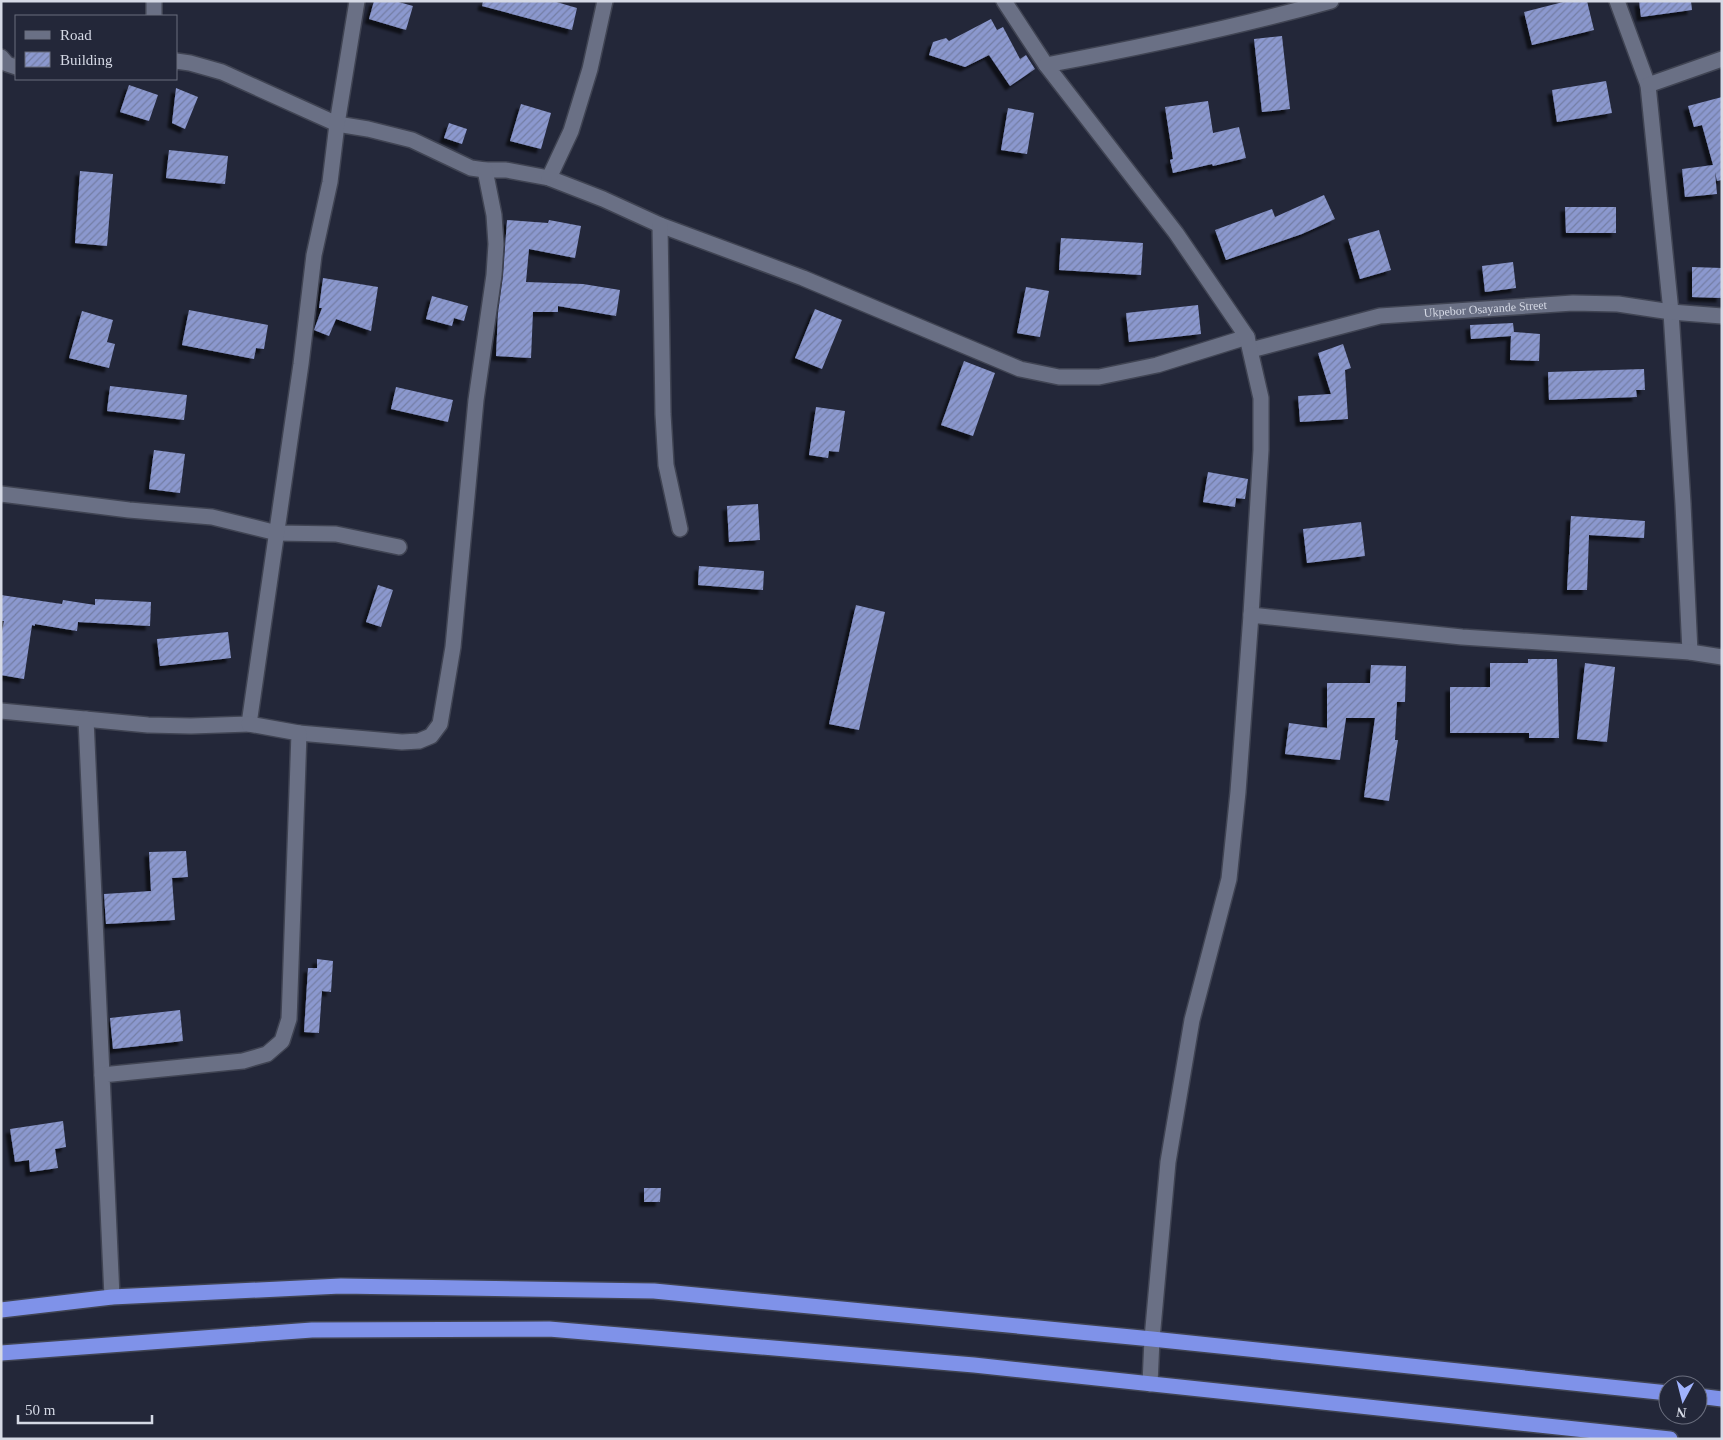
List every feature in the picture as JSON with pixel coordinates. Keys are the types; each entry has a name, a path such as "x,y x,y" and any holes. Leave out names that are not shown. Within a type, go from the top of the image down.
{"highway":[{"path":"1,1310 112,1298 341,1286 654,1291 1152,1339 1658,1392"},
{"path":"1,1353 312,1330 549,1329 974,1365 1670,1439"},
{"path":"1708,1397 1722,1399"}],"street":[{"path":"154,1 154,15"},
{"path":"249,724 301,364 314,255 330,182 337,124 357,1"},
{"path":"549,178 571,131 590,69 605,1"},
{"path":"1004,1 1046,65 1176,233 1249,344 1261,398 1261,441 1251,616 1238,792 1229,879 1192,1020 1168,1162 1152,1339 1150,1384"},
{"path":"1046,65 1150,45 1269,18 1331,1"},
{"path":"1617,1 1648,85 1671,312 1690,652"},
{"path":"1,57 7,64 15,67"},
{"path":"1648,85 1722,59"},
{"name":"Ukpebor Osayande Street","path":"178,61 222,72 337,124 368,129 412,140 471,168 506,170 549,178 603,199 660,225 804,278 1020,368 1059,377 1099,377 1380,316 1573,304 1618,304 1671,312 1722,316"},
{"path":"1,711 148,725 249,724 299,733 402,742 420,741 432,736 440,724 453,646 476,400 494,275 496,244 494,215 485,170"},
{"path":"660,225 666,464 680,530"},
{"path":"1,494 129,510 212,517 277,533 336,534 399,547"},
{"path":"1251,616 1462,636 1690,652 1722,656"},
{"path":"86,719 112,1298"},
{"path":"102,1075 243,1062 266,1054 282,1041 288,1020 294,857 298,810 299,733"}],"building":[{"path":"374,1 395,1 413,6 406,30 369,19"},
{"path":"483,1 553,1 577,8 572,30 482,6"},
{"path":"1567,1 1587,1 1594,30 1532,45 1524,12"},
{"path":"1639,1 1691,1 1692,10 1641,17"},
{"path":"991,19 997,30 1003,27 1020,59 1026,55 1035,69 1010,86 989,55 965,67 929,55 933,42 946,38 949,41"},
{"path":"1282,36 1290,109 1262,112 1254,39"},
{"path":"1606,81 1612,113 1557,122 1552,90"},
{"path":"129,85 158,95 149,121 120,112"},
{"path":"176,88 198,97 185,129 172,123"},
{"path":"1722,97 1722,180 1717,181 1715,172 1717,194 1685,197 1682,169 1713,165 1702,125 1694,127 1688,106"},
{"path":"1208,101 1213,133 1239,127 1246,158 1173,173 1170,160 1173,159 1165,107"},
{"path":"521,104 551,113 541,149 510,141"},
{"path":"1008,108 1034,113 1027,154 1001,150"},
{"path":"449,123 467,129 462,144 444,138"},
{"path":"169,150 228,156 225,184 166,178"},
{"path":"80,171 113,174 107,246 75,243"},
{"path":"1324,195 1335,219 1302,234 1226,260 1215,230 1272,209 1275,217"},
{"path":"1565,207 1616,207 1616,233 1566,233"},
{"path":"507,220 548,223 549,220 581,226 575,258 529,249 526,282 583,284 620,290 616,316 558,306 558,312 533,312 531,358 496,356"},
{"path":"1379,230 1391,270 1360,279 1348,239"},
{"path":"1061,238 1143,243 1141,275 1059,270"},
{"path":"1513,262 1516,288 1485,292 1482,266"},
{"path":"1692,267 1722,268 1721,298 1692,297"},
{"path":"323,278 378,287 371,331 336,319 329,336 314,330 322,308 319,308"},
{"path":"1026,287 1049,291 1040,337 1017,333"},
{"path":"432,296 468,306 464,321 454,318 452,326 426,319"},
{"path":"1198,305 1201,334 1129,342 1126,313"},
{"path":"815,309 842,320 822,369 795,358"},
{"path":"189,310 268,325 264,349 256,348 254,359 182,345"},
{"path":"82,311 113,320 107,342 115,344 109,368 69,358"},
{"path":"1513,323 1514,332 1540,334 1539,361 1510,360 1511,336 1471,339 1470,325"},
{"path":"1343,344 1351,368 1345,370 1348,419 1300,422 1298,396 1331,394 1318,353"},
{"path":"964,361 995,373 973,436 941,425"},
{"path":"1644,369 1645,390 1636,390 1637,397 1549,400 1548,372"},
{"path":"110,386 187,395 184,420 107,411"},
{"path":"396,387 453,400 448,422 391,409"},
{"path":"816,407 845,411 839,452 829,451 828,458 809,455"},
{"path":"154,450 185,454 180,493 149,489"},
{"path":"1208,472 1248,479 1245,499 1236,498 1235,507 1203,502"},
{"path":"758,504 760,540 729,542 727,506"},
{"path":"1571,516 1645,521 1644,538 1589,535 1587,590 1567,590"},
{"path":"1361,522 1365,556 1307,563 1303,529"},
{"path":"699,566 764,571 763,590 698,585"},
{"path":"378,585 393,590 381,627 366,622"},
{"path":"1,595 62,604 63,600 95,605 95,599 151,602 150,626 78,622 77,631 35,624 35,626 32,625 24,679 1,675 1,637 4,621 1,621"},
{"path":"856,605 885,612 859,730 829,724"},
{"path":"228,632 231,658 160,666 157,639"},
{"path":"1528,659 1557,659 1559,738 1529,738 1529,733 1450,733 1450,687 1490,687 1490,663 1528,663"},
{"path":"1585,663 1615,667 1607,742 1577,739"},
{"path":"1371,665 1406,666 1405,702 1397,702 1395,740 1398,740 1389,801 1364,797 1375,718 1346,718 1340,760 1285,754 1289,723 1327,728 1327,683 1370,683"},
{"path":"186,851 188,877 172,878 175,920 106,924 104,894 151,891 149,852"},
{"path":"317,959 333,961 331,992 322,991 319,1033 304,1032 308,968 317,968"},
{"path":"180,1010 183,1041 113,1049 110,1018"},
{"path":"63,1121 66,1147 55,1149 58,1168 30,1172 29,1160 15,1162 10,1129"},
{"path":"644,1188 661,1188 660,1202 644,1202"}]}
